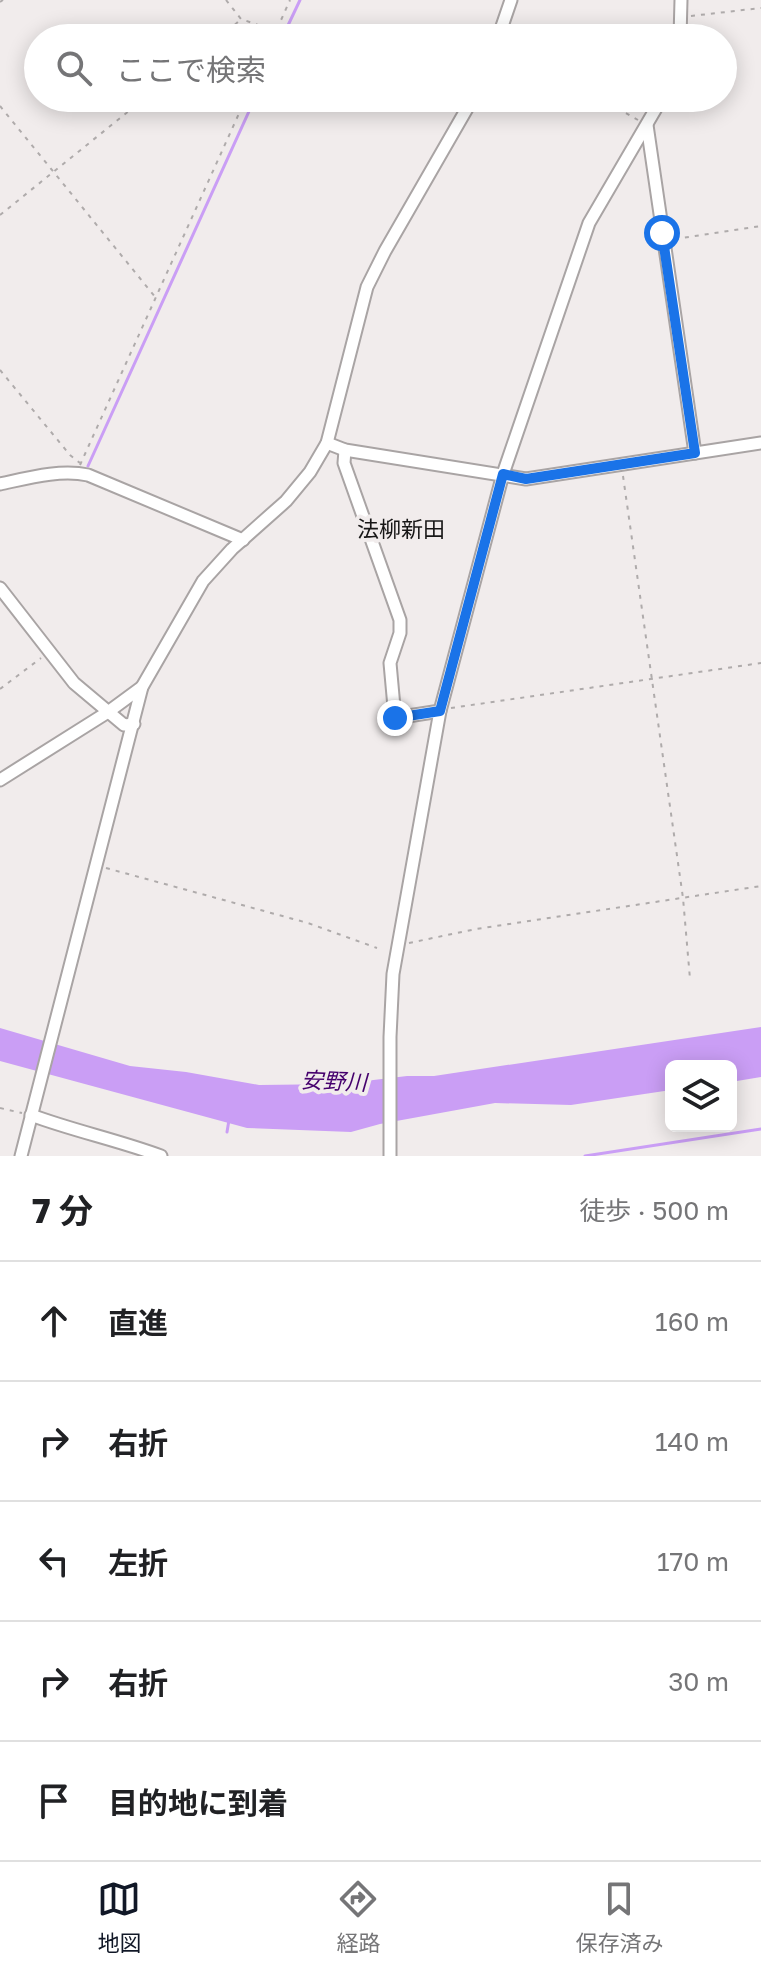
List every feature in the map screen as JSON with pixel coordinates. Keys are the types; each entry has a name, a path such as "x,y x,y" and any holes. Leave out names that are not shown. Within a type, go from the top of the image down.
{"street":[{"path":"503,24 511,0"},
{"path":"681,0 681,24"},
{"path":"21,1156 142,687 203,581 286,501 310,472 327,443 367,287 462,112"},
{"path":"390,1155 390,1045 397,946 441,709 503,474 589,223 654,112"},
{"path":"647,124 695,453"},
{"path":"327,443 345,450 526,479 761,443"},
{"path":"345,450 344,463 400,620 400,633 390,663 395,718 441,709"},
{"path":"0,484 77,472 243,540"},
{"path":"0,588 74,683 124,725 134,724"},
{"path":"0,780 142,687"},
{"path":"31,1115 161,1156"}],"path":[{"path":"226,0 241,19 257,24"},
{"path":"280,24 290,0"},
{"path":"682,17 761,8"},
{"path":"235,24 241,19"},
{"path":"0,106 156,299"},
{"path":"0,215 128,112"},
{"path":"0,370 70,455 81,464 240,112"},
{"path":"625,112 647,124"},
{"path":"663,241 761,226"},
{"path":"621,463 683,898 690,979"},
{"path":"0,689 49,653"},
{"path":"441,709 458,709 761,663"},
{"path":"97,866 308,923 377,948"},
{"path":"397,946 476,929 761,886"},
{"path":"0,1108 31,1115"}],"shaded area":[{"path":"761,1027 761,1077 737,1081 737,1060 665,1060 665,1091 571,1105 495,1103 351,1132 247,1128 0,1061 0,1028 130,1066 259,1085 340,1084 434,1076"}],"waterway":[{"path":"289,24 300,0"},
{"path":"88,466 249,112"},
{"path":"227,1132 229,1120"},
{"path":"585,1156 761,1129"}],"district":[{"name":"法柳新田","path":"401,529"}],"route":[{"path":"395,718 440,711 503,474 526,479 695,453 662,233"}],"water label":[{"name":"安野川","path":"334,1081"}]}
